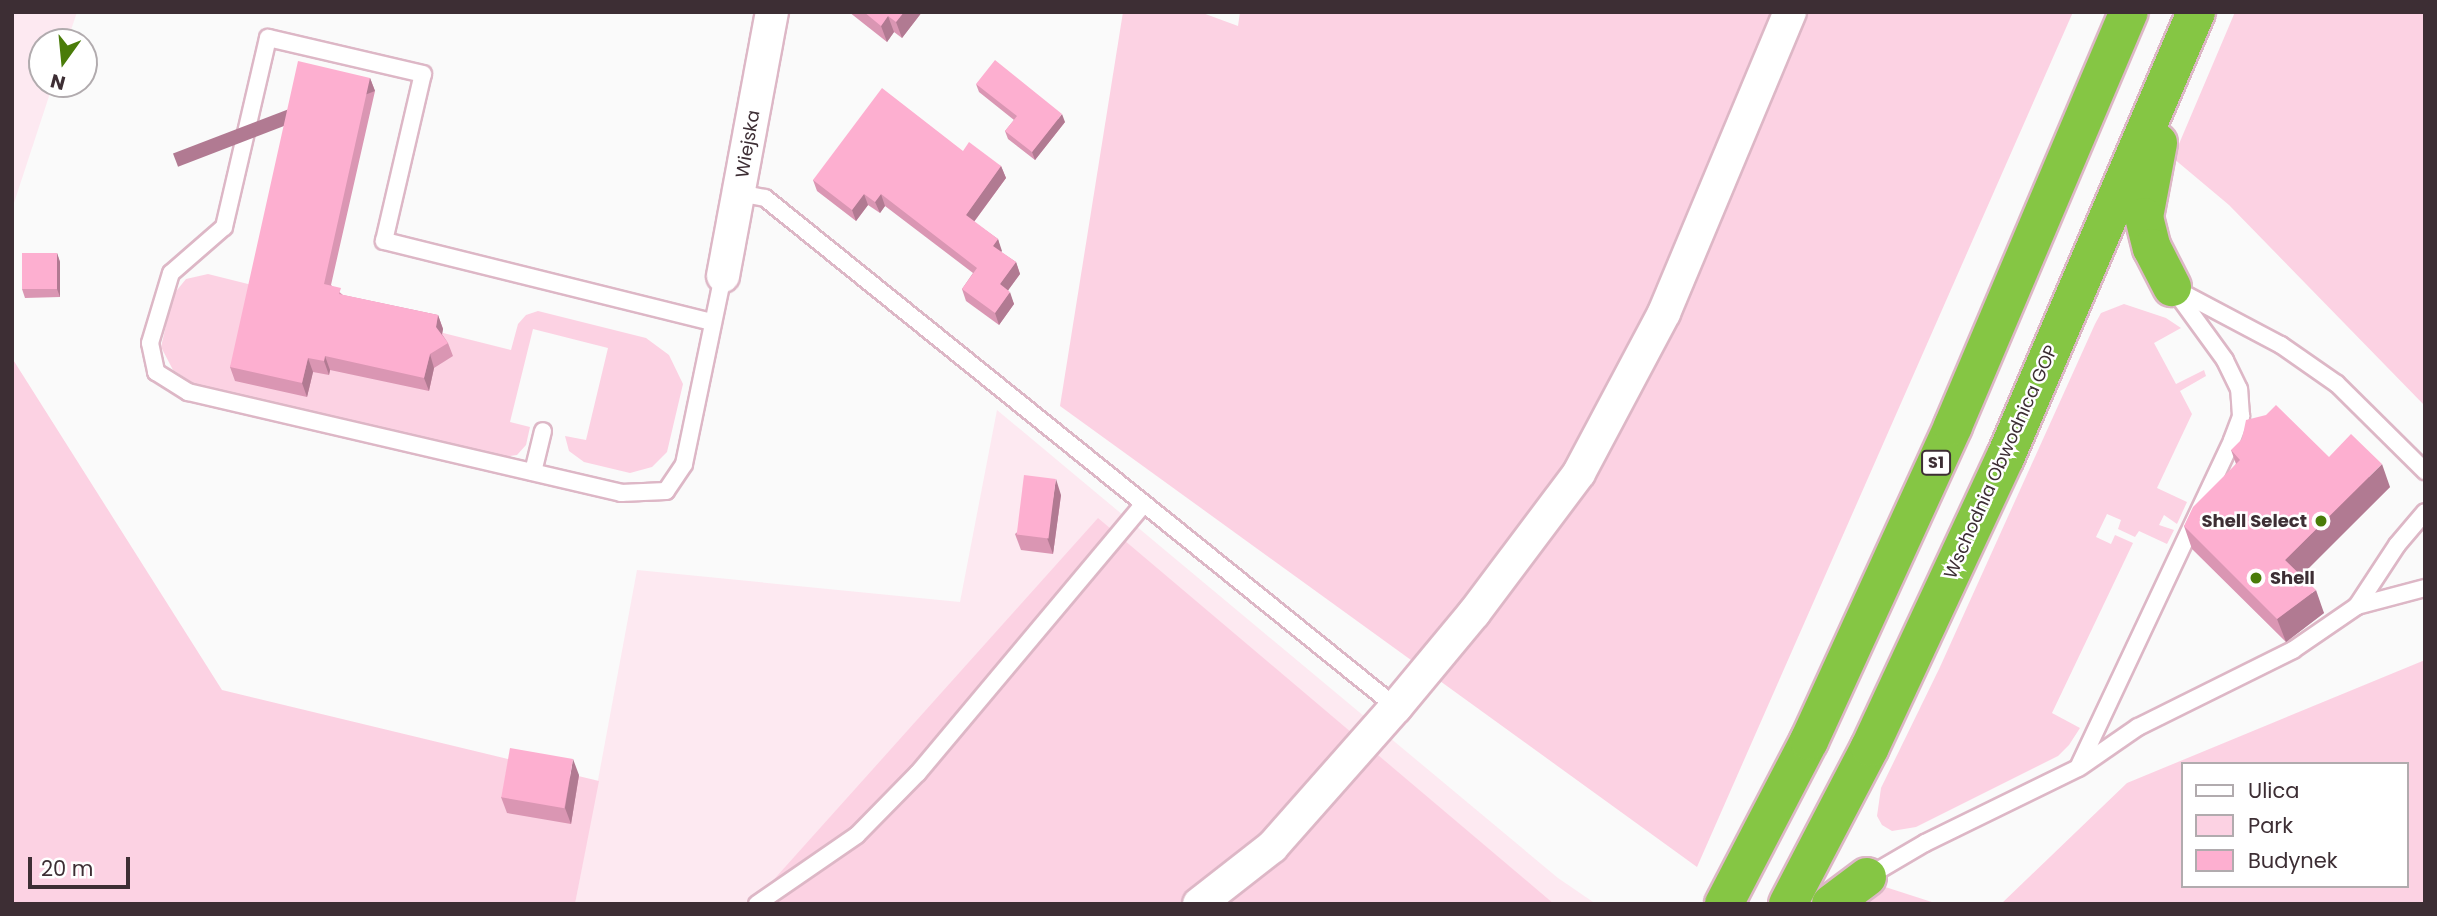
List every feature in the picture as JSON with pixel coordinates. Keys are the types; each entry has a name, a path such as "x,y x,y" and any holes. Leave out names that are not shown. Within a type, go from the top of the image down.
{"highway":[{"name":"S1","path":"1724,904 1809,741 1953,426 2129,12"},
{"name":"Wschodnia Obwodnica GOP","path":"1788,904 1870,747 1999,470 2196,12"},
{"path":"2172,287 2151,248 2144,217 2179,56"},
{"path":"1831,904 1867,877"}],"street":[{"name":"Wiejska","path":"723,276 772,12"},
{"path":"1199,904 1272,847 1396,707 1474,613 1579,473 1664,313 1790,12"}],"lane":[{"path":"712,322 384,241 423,74 268,38 224,228 171,273 150,343 156,372 188,392 621,493 666,491 684,464 723,276"},
{"path":"739,193 765,198 1396,707"},
{"path":"2172,287 2281,345 2337,384 2425,471"},
{"path":"2078,768 2241,416 2239,389 2225,360 2172,287"},
{"path":"533,472 543,430"},
{"path":"757,904 857,835 919,772 1144,504"},
{"path":"2357,606 2397,545 2425,513"},
{"path":"1867,877 1925,843 2078,768 2138,727 2293,650 2357,606 2425,588"}],"shaded area":[{"path":"12,12 77,12 72,28 28,28 28,98 48,98 12,209"},
{"path":"997,410 1558,878 1596,904 575,904 637,570 960,602"}],"green space":[{"path":"1123,12 1200,12 1238,26 1240,12 2073,12 1697,867 1060,406"},
{"path":"2235,12 2425,12 2425,406 2229,205 2173,158"},
{"path":"208,274 511,350 518,324 526,315 538,311 646,338 669,355 683,384 667,452 652,467 630,473 584,462 569,451 565,436 586,440 608,348 533,329 510,422 530,427 526,445 517,455 502,457 196,385 173,370 161,347 173,295 186,279"},
{"path":"2124,304 2166,318 2181,328 2154,343 2176,384 2204,370 2206,376 2180,391 2192,414 2157,488 2187,502 2177,524 2164,515 2159,525 2174,530 2167,544 2139,531 2135,537 2118,529 2121,520 2107,514 2096,537 2111,544 2115,535 2133,543 2052,713 2080,728 2069,745 2058,756 1916,827 1892,831 1882,825 1877,816 1881,788 1940,667 2095,324 2101,313"},
{"path":"12,358 222,690 599,781 575,904 12,904"},
{"path":"1098,518 1554,904 752,904"},
{"path":"2425,660 2425,904 2001,904 2127,783"},
{"path":"1876,884 1938,904 1864,904"}],"building":[{"path":"864,12 904,12 896,22 888,16 881,26"},
{"path":"995,60 1062,114 1032,152 1005,131 1017,116 976,84"},
{"path":"298,61 370,78 324,284 341,288 339,294 438,315 436,327 448,343 430,354 424,378 325,356 324,361 308,358 302,383 230,367"},
{"path":"882,88 963,151 969,142 1001,166 966,215 998,239 993,246 1016,262 1000,284 1010,292 995,313 962,289 977,268 881,194 875,202 864,194 852,210 813,180"},
{"path":"22,253 57,253 57,289 22,289"},
{"path":"2276,405 2329,457 2351,434 2382,464 2285,560 2316,590 2277,619 2184,526 2193,507 2240,460 2231,450 2242,439 2246,420 2266,415"},
{"path":"1024,475 1056,479 1048,538 1017,535"},
{"path":"510,748 573,759 564,808 501,797"}],"place":[{"name":"Shell Select","path":"2321,521"},
{"name":"Shell","path":"2256,578"}]}
